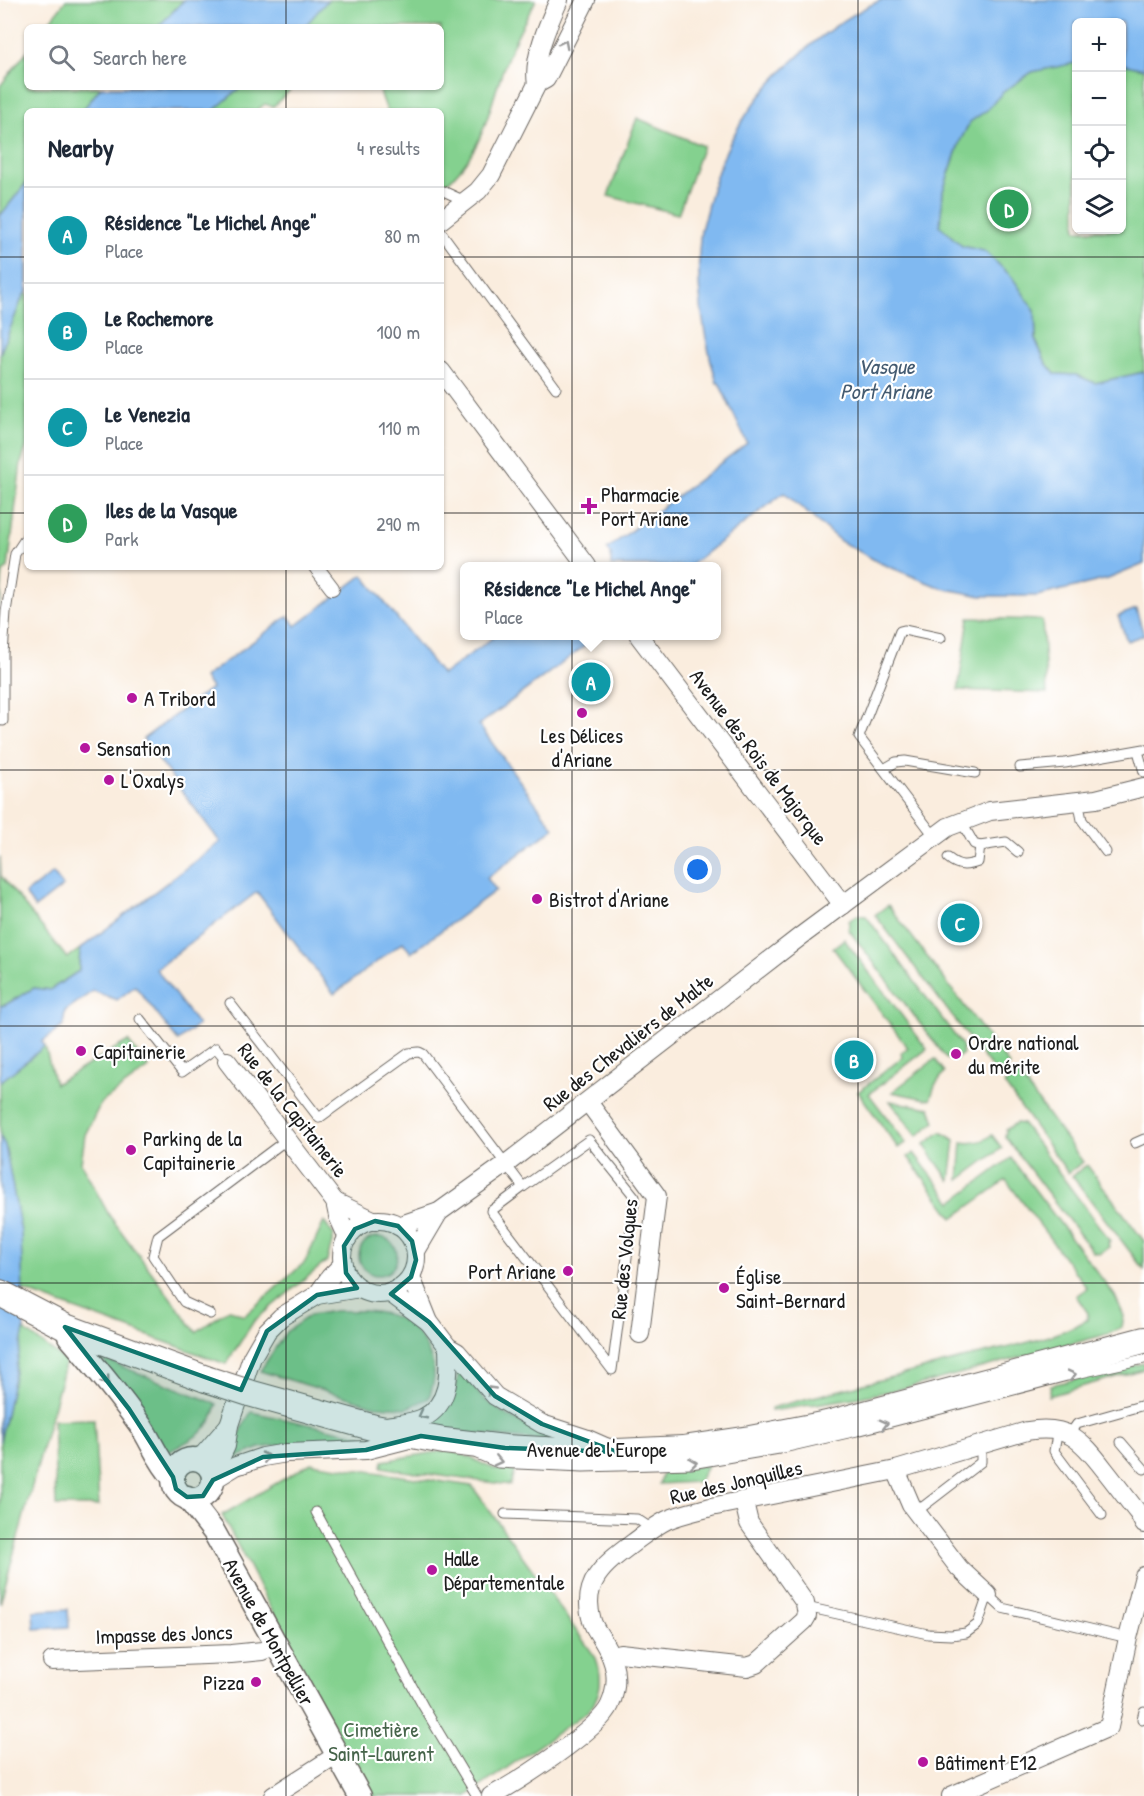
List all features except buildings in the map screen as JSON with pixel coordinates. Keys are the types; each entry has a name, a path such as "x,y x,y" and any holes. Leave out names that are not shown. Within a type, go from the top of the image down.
{"main road":[{"name":"Avenue de l'Europe","path":"0,1293 67,1332 249,1393 375,1428 505,1448 617,1452 683,1449 750,1439 827,1424 1144,1340"}],"street":[{"path":"537,84 534,72 550,20 560,0"},
{"path":"444,218 491,175 537,84 546,79 586,0"},
{"path":"444,375 584,562"},
{"path":"318,570 332,588"},
{"name":"Avenue des Rois de Majorque","path":"642,640 843,905"},
{"name":"Rue des Chevaliers de Malte","path":"439,1212 588,1102 843,905 935,837 961,821 990,812 1096,799 1144,787"},
{"name":"Rue de la Capitainerie","path":"227,1061 335,1202 338,1216 348,1238"},
{"name":"Rue des Volques","path":"588,1102 657,1196 639,1335"},
{"name":"Rue de la Capitainerie","path":"335,1202 375,1221"},
{"path":"398,1226 439,1212"},
{"path":"416,1251 439,1212"},
{"path":"387,1221 398,1226 407,1232 416,1251 411,1276 397,1289 389,1292 369,1292 360,1288 352,1282 343,1264 342,1254 348,1238 355,1229 365,1223 387,1221"},
{"path":"317,1295 330,1276 343,1264"},
{"path":"411,1276 429,1322 448,1347 457,1352 495,1396 542,1424 585,1438 617,1452"},
{"path":"203,1480 226,1446 229,1425 252,1357 267,1331 281,1317 317,1295 360,1288"},
{"path":"389,1292 429,1322"},
{"path":"67,1332 129,1409 148,1436 164,1467 173,1477 178,1466 189,1460 203,1480"},
{"path":"375,1428 423,1418 436,1407 446,1392 449,1373 448,1347"},
{"name":"Rue des Jonquilles","path":"491,1796 511,1785 582,1736 609,1708 615,1690 616,1673 612,1656 592,1623 588,1604 590,1587 601,1569 652,1529 667,1520 689,1512 896,1470 1027,1431 1042,1428 1064,1432"},
{"path":"1064,1432 1080,1440 1090,1450 1143,1518"},
{"path":"203,1480 263,1457 287,1453 366,1450 432,1438"},
{"path":"896,1470 905,1495 916,1512 959,1568 988,1595"},
{"name":"Avenue de Montpellier","path":"203,1480 214,1532 360,1796"},
{"path":"612,1656 620,1653 747,1667 756,1664 804,1621 807,1616 806,1607 749,1523 744,1502"},
{"path":"951,1796 1109,1727 1144,1576"},
{"name":"Impasse des Joncs","path":"52,1661 231,1654 262,1651 277,1645"},
{"path":"273,1796 337,1755"}],"lane":[{"path":"444,191 465,201"},
{"path":"444,236 556,388"},
{"path":"3,721 3,654 10,582 15,554 24,540"},
{"path":"935,837 860,737 900,631 941,638"},
{"path":"1020,767 1065,763 1141,750 1144,772"},
{"path":"884,769 896,762 906,761 975,773"},
{"path":"1078,800 1082,820 1106,852"},
{"path":"961,821 974,844 980,846 1006,842 1018,852"},
{"path":"948,858 964,866 978,862 980,846"},
{"path":"230,1003 320,1118 409,1053 423,1054 523,1187"},
{"name":"Rue de la Capitainerie","path":"140,1019 182,1072 216,1048 227,1061"},
{"path":"210,1314 184,1302 153,1256 158,1236 286,1140"},
{"path":"589,1140 635,1197 612,1370 491,1211 523,1187 589,1140"},
{"path":"432,1438 498,1463 583,1467 691,1464 779,1449 857,1431 1067,1376 1144,1359"},
{"path":"1102,1515 1054,1451 1064,1432 1077,1424 1144,1406"},
{"path":"1121,1442 1144,1469"},
{"path":"916,1512 981,1462 981,1444"},
{"path":"316,1512 423,1706 477,1796"},
{"path":"505,1514 637,1519 652,1529"},
{"path":"806,1607 928,1634 951,1635 966,1633 978,1624 988,1595 1002,1608 1128,1638"}],"highlighted area":[{"path":"375,1221 398,1226 412,1241 416,1260 411,1277 391,1294 429,1322 495,1396 542,1424 617,1452 505,1448 421,1436 366,1450 263,1457 213,1480 203,1496 187,1497 176,1489 173,1477 129,1409 65,1327 241,1390 267,1331 317,1295 357,1288 346,1273 344,1246 355,1229"}],"green space":[{"path":"66,0 184,0 161,24 47,24"},
{"path":"327,0 536,0 512,47 478,142 469,158 444,185 444,108 386,108 379,90 444,90 444,24 307,24"},
{"path":"24,55 24,90 99,90 84,108 24,108 24,186 0,216 0,86"},
{"path":"1072,63 1072,234 1126,234 1126,65 1144,69 1144,372 1095,383 1076,375 1055,374 1046,363 1036,341 1035,311 984,252 962,246 940,226 943,191 960,141 970,122 987,110 1002,93 1032,72"},
{"path":"238,90 290,90 273,107 265,104 260,108 216,108"},
{"path":"637,118 703,146 678,214 608,196"},
{"path":"23,296 24,454 8,568 3,572 0,606 0,354"},
{"path":"969,618 1042,620 1047,693 958,690"},
{"path":"0,857 1,876 67,958 80,949 79,971 50,990 34,988 0,1006"},
{"path":"888,905 1010,1066 997,1075 875,915"},
{"path":"857,915 866,916 964,1048 962,1049 963,1054 954,1060 947,1059 848,929 849,921"},
{"path":"844,939 927,1049 869,1094 906,1143 898,1148 858,1092 903,1057 901,1053 908,1048 833,948"},
{"path":"128,1041 149,1068 101,1103 85,1135 81,1163 109,1215 196,1332 229,1309 244,1316 305,1262 324,1222 334,1235 327,1261 254,1321 226,1364 22,1290 21,1232 5,1145 0,1136 0,1082 45,1046 55,1084"},
{"path":"935,1059 945,1072 935,1085 930,1100 892,1092"},
{"path":"1018,1074 1083,1162 1068,1173 1004,1084"},
{"path":"890,1101 930,1108 935,1122 917,1136"},
{"path":"1016,1123 1023,1124 1110,1241 1108,1242 1109,1247 1100,1253 1093,1252 1005,1137 1006,1130"},
{"path":"941,1132 955,1140 950,1181 924,1145"},
{"path":"992,1135 1002,1148 959,1180 962,1142 978,1142"},
{"path":"914,1153 952,1202 1011,1158 1115,1296 1124,1316 1122,1327 1108,1334 914,1386 771,1411 771,1408 1031,1341 1074,1327 1087,1320 1088,1313 1076,1296 1087,1288 1006,1180 953,1218 908,1157"},
{"path":"1087,1165 1144,1241 1144,1270 1072,1176"},
{"path":"378,1237 391,1243 397,1256 391,1269 378,1275 365,1269 359,1256 365,1243"},
{"path":"335,1311 376,1312 400,1319 410,1326 427,1349 432,1362 434,1379 429,1398 407,1408 376,1406 260,1371 286,1332 310,1315"},
{"path":"24,1330 66,1361 0,1604 0,1442"},
{"path":"103,1360 217,1404 214,1414 198,1435 165,1454"},
{"path":"1144,1363 1144,1369 1049,1396 1051,1385"},
{"path":"459,1365 477,1391 494,1407 525,1425 569,1443 425,1429 446,1408 454,1394"},
{"path":"251,1412 364,1436 321,1447 287,1444 260,1448 230,1460"},
{"path":"94,1419 99,1506 56,1506 53,1420"},
{"path":"448,1450 494,1469 515,1470 510,1485 382,1467 383,1461"},
{"name":"Halle Départementale","path":"311,1463 472,1486 596,1658 600,1672 600,1686 596,1699 588,1711 467,1796 368,1796 222,1515"},
{"path":"708,1465 698,1482 659,1484 664,1469"}],"water":[{"path":"184,0 328,0 307,24 161,24"},
{"name":"Vasque Port Ariane","path":"881,0 1144,0 1144,69 1126,65 1126,18 1072,18 1072,64 1032,72 1002,93 987,110 970,122 960,141 943,191 940,226 962,246 984,251 1012,277 1035,311 1036,341 1046,363 1055,374 1076,375 1095,383 1144,372 1144,564 1108,579 1037,596 981,596 941,588 880,563 840,541 784,493 694,562 611,562 611,554 607,549 747,443 717,383 710,357 700,298 701,231 725,153 741,123 768,86 802,52 841,23"},
{"path":"99,90 238,90 216,108 84,108"},
{"path":"24,186 24,295 0,354 0,216"},
{"path":"363,575 442,675 490,640 593,640 479,725 554,828 487,878 496,890 411,953 403,942 334,994 257,892 156,969 198,1025 178,1041 135,986 117,1000 93,991 65,1011 63,1026 42,1042 45,1046 0,1082 0,1006 34,988 50,990 79,971 80,949 220,842 143,739 211,688 204,678 206,676 288,616 296,626"},
{"path":"1136,609 1144,635 1127,641 1118,616"},
{"path":"53,873 63,886 35,908 25,894"},
{"path":"0,1136 5,1145 21,1232 24,1330 0,1442"},
{"path":"68,1609 69,1627 34,1629 33,1611"}],"place":[{"name":"Iles de la Vasque","path":"1009,209"},
{"name":"Pharmacie Port Ariane","path":"589,506"},
{"name":"Résidence \"Le Michel Ange\"","path":"591,682"},
{"name":"A Tribord","path":"132,698"},
{"name":"Les Délices d'Ariane","path":"582,713"},
{"name":"Sensation","path":"85,748"},
{"name":"L'Oxalys","path":"109,780"},
{"name":"Bistrot d'Ariane","path":"537,899"},
{"name":"Le Venezia","path":"960,923"},
{"name":"Capitainerie","path":"81,1051"},
{"name":"Ordre national du mérite","path":"956,1054"},
{"name":"Le Rochemore","path":"854,1060"},
{"name":"Parking de la Capitainerie","path":"131,1150"},
{"name":"Port Ariane","path":"568,1271"},
{"name":"Église Saint-Bernard","path":"724,1288"},
{"name":"Halle Départementale","path":"432,1570"},
{"name":"Pizza","path":"256,1682"},
{"name":"Bâtiment E12","path":"923,1762"}],"park label":[{"name":"Cimetière Saint-Laurent","path":"381,1741"}]}
